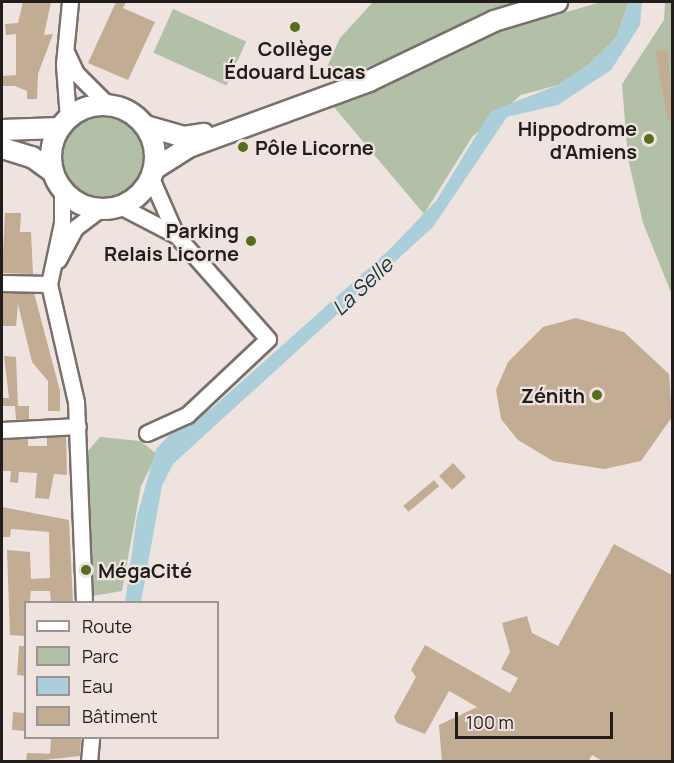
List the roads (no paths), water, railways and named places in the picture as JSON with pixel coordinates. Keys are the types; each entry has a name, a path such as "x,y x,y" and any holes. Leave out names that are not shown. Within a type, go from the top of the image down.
{"main road":[{"path":"64,123 53,142 53,172 62,190 79,204 100,209 120,207 139,195 153,174 176,152 369,81 494,21 557,2"},
{"path":"2,130 64,123 108,105 129,112 146,126 184,137 249,124"},
{"path":"146,126 154,147 153,174"},
{"path":"2,148 32,157 53,172"}],"street":[{"path":"64,123 65,49 70,2"},
{"path":"65,49 76,73 108,105"},
{"path":"147,433 187,415 268,339 176,235 153,174"},
{"path":"62,190 62,223 49,280 78,426 84,601"},
{"path":"120,207 176,235"},
{"path":"49,280 75,228 100,209"},
{"path":"2,283 49,280"},
{"path":"2,430 78,426"},
{"path":"88,762 91,739"}],"water":[{"name":"La Selle","path":"629,2 642,2 640,25 611,70 558,105 507,117 433,227 173,464 162,486 141,601 125,601 137,516 156,449 176,428 211,409 389,250 436,201 491,111 558,85 587,66 616,38"}],"place":[{"name":"Collège Édouard Lucas","path":"295,27"},
{"name":"Hippodrome d'Amiens","path":"649,139"},
{"name":"Pôle Licorne","path":"243,147"},
{"name":"Parking Relais Licorne","path":"251,241"},
{"name":"Zénith","path":"597,395"},
{"name":"MégaCité","path":"86,570"}]}
